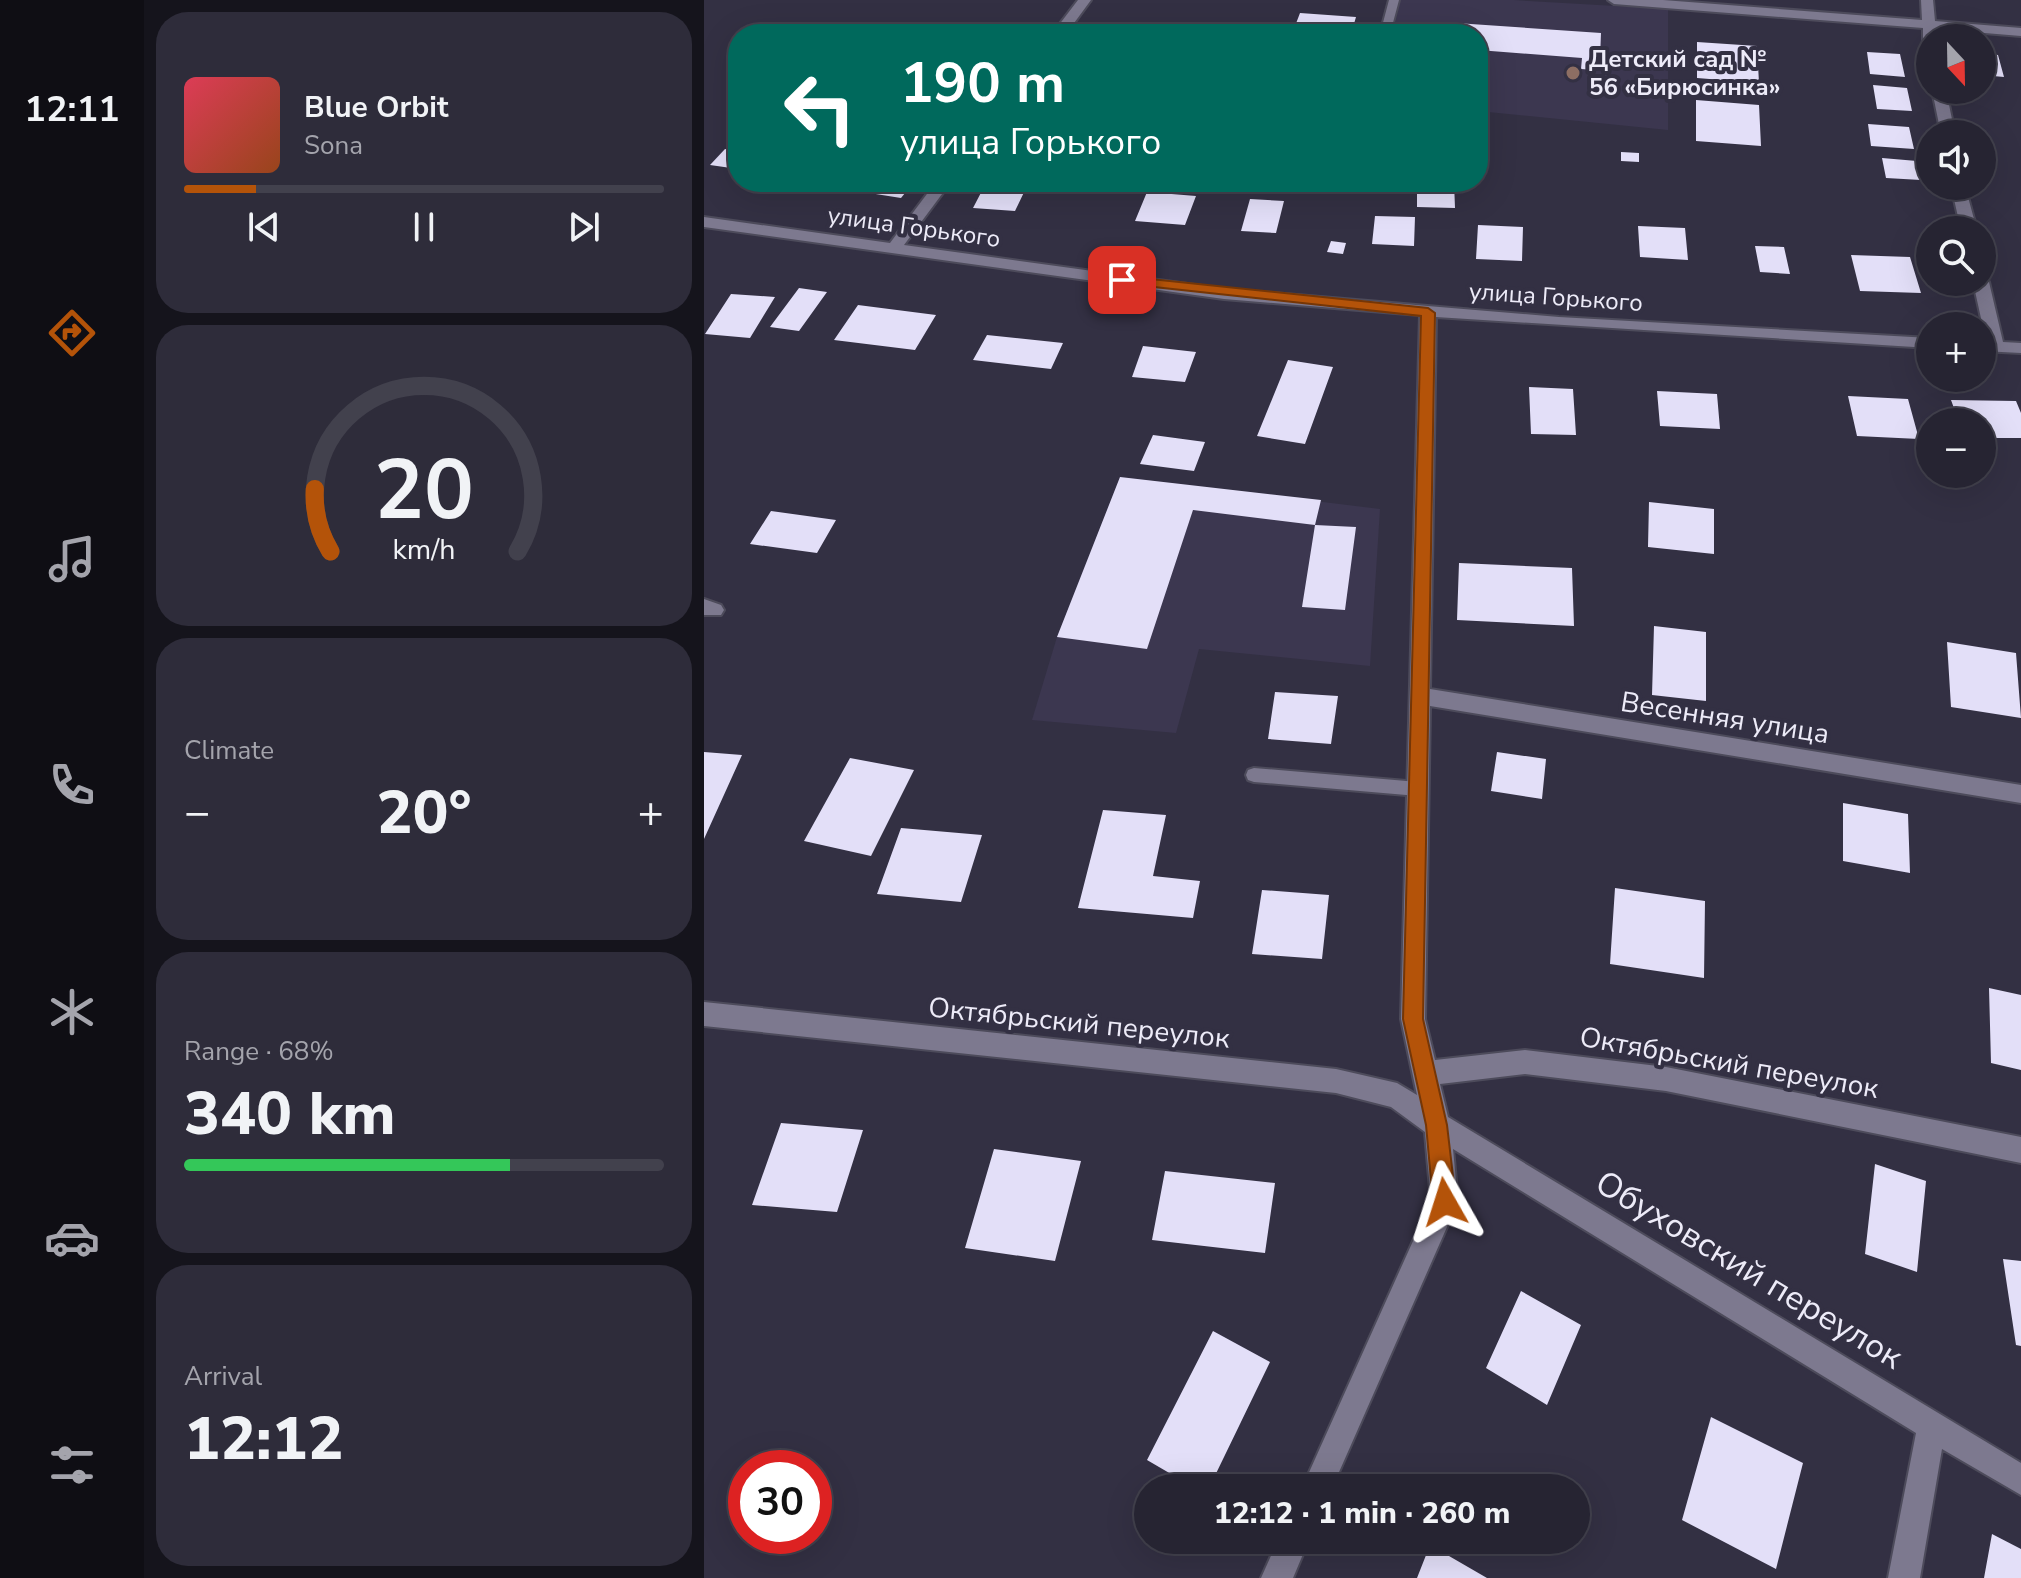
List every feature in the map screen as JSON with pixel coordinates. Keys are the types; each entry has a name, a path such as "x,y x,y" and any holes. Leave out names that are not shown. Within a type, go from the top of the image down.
{"street":[{"path":"1067,24 1085,0"},
{"path":"1614,0 1659,1 2021,32"},
{"path":"1926,23 1927,0"},
{"path":"893,249 936,192"},
{"name":"улица Горького","path":"704,222 1224,294 1428,313 1916,342"},
{"path":"1323,1474 1445,1202 1437,1125 1413,1019 1428,313"},
{"path":"1996,346 2021,348"},
{"name":"Весенняя улица","path":"1420,696 2021,794"},
{"name":"Октябрьский переулок","path":"704,1014 1336,1081 1397,1096 1437,1125"},
{"name":"Октябрьский переулок","path":"1425,1073 1525,1062 1666,1079 2021,1150"},
{"name":"Обуховский переулок","path":"1437,1125 2021,1480"},
{"path":"1904,1578 1932,1425"},
{"path":"1277,1578 1288,1554"}],"lane":[{"path":"1388,24 1394,0"},
{"path":"1254,775 1418,789"}],"shaded area":[{"name":"Детский сад № 56 «Бирюсинка»","path":"1400,0 1513,0 1668,9 1668,130 1488,112 1488,24 1395,24"},
{"path":"1120,477 1380,509 1370,666 1199,649 1176,733 1032,720 1057,637"}],"building":[{"path":"1300,13 1356,17 1354,24 1296,24"},
{"path":"1488,25 1601,33 1600,59 1610,59 1609,71 1581,69 1582,58 1488,51"},
{"path":"1697,42 1757,46 1759,83 1697,78"},
{"path":"1867,52 1900,54 1905,77 1870,74"},
{"path":"1996,55 1998,55 2004,77 1996,76"},
{"path":"1873,85 1907,88 1912,111 1877,109"},
{"path":"1696,100 1759,105 1761,146 1696,141"},
{"path":"1868,124 1909,127 1914,149 1871,146"},
{"path":"725,149 728,149 728,168 710,165"},
{"path":"1621,152 1639,153 1639,162 1621,161"},
{"path":"1882,158 1916,161 1916,180 1886,178"},
{"path":"863,192 906,192 901,198"},
{"path":"981,192 1024,192 1015,211 973,208"},
{"path":"1147,192 1196,196 1185,225 1135,221"},
{"path":"1417,192 1454,192 1455,208 1417,207"},
{"path":"1250,199 1284,201 1276,233 1241,231"},
{"path":"1375,216 1415,217 1414,246 1372,244"},
{"path":"1478,225 1523,227 1522,261 1476,259"},
{"path":"1638,226 1685,228 1688,260 1640,257"},
{"path":"1331,241 1346,243 1343,254 1327,252"},
{"path":"1755,246 1784,247 1790,274 1760,272"},
{"path":"1851,255 1910,257 1916,277 1916,293 1860,291"},
{"path":"799,288 827,292 799,331 770,327"},
{"path":"731,294 775,297 750,338 705,334"},
{"path":"858,305 936,315 915,350 834,340"},
{"path":"987,335 1063,343 1051,369 973,360"},
{"path":"1143,346 1196,352 1185,382 1132,377"},
{"path":"1288,360 1333,367 1305,444 1257,436"},
{"path":"1529,387 1573,389 1576,435 1531,434"},
{"path":"1657,391 1717,394 1720,429 1660,426"},
{"path":"1848,396 1908,399 1916,439 1857,436"},
{"path":"1951,400 2016,401 2021,413 2021,438 1996,438 1996,408 1954,408"},
{"path":"1153,435 1205,442 1194,471 1140,464"},
{"path":"1120,477 1321,500 1315,525 1193,510 1147,649 1057,637"},
{"path":"1649,502 1714,509 1714,554 1648,547"},
{"path":"771,511 836,520 817,553 750,544"},
{"path":"1315,525 1356,527 1345,610 1302,607"},
{"path":"1459,563 1572,568 1574,626 1457,620"},
{"path":"1654,626 1706,632 1706,701 1652,695"},
{"path":"1947,642 2016,653 2021,718 1951,707"},
{"path":"1275,692 1338,696 1331,744 1268,739"},
{"path":"704,752 742,755 704,839"},
{"path":"1497,752 1546,759 1542,799 1491,791"},
{"path":"850,758 914,770 871,856 804,841"},
{"path":"1843,803 1908,814 1910,873 1843,861"},
{"path":"1103,810 1166,815 1153,876 1200,881 1193,918 1078,908"},
{"path":"901,828 982,835 961,902 877,894"},
{"path":"1615,888 1705,901 1704,978 1610,964"},
{"path":"1262,890 1329,895 1322,959 1252,954"},
{"path":"1989,988 2021,995 2021,1070 1991,1063"},
{"path":"781,1123 863,1130 837,1212 752,1205"},
{"path":"994,1149 1081,1161 1055,1261 965,1248"},
{"path":"1875,1164 1926,1181 1917,1272 1865,1254"},
{"path":"1165,1171 1275,1183 1265,1253 1152,1240"},
{"path":"2003,1259 2021,1261 2021,1346 2016,1345"},
{"path":"1521,1291 1581,1325 1547,1405 1486,1368"},
{"path":"1213,1331 1270,1362 1216,1474 1171,1474 1147,1460"},
{"path":"1711,1417 1803,1463 1776,1569 1682,1520"},
{"path":"1992,1534 2021,1549 2021,1578 1984,1578"},
{"path":"1426,1554 1446,1554 1487,1578 1417,1578"}],"place":[{"name":"Детский сад № 56 «Бирюсинка»","path":"1573,73"}],"route":[{"path":"1122,280 1224,294 1428,313 1413,1019 1437,1125 1445,1202"}]}
